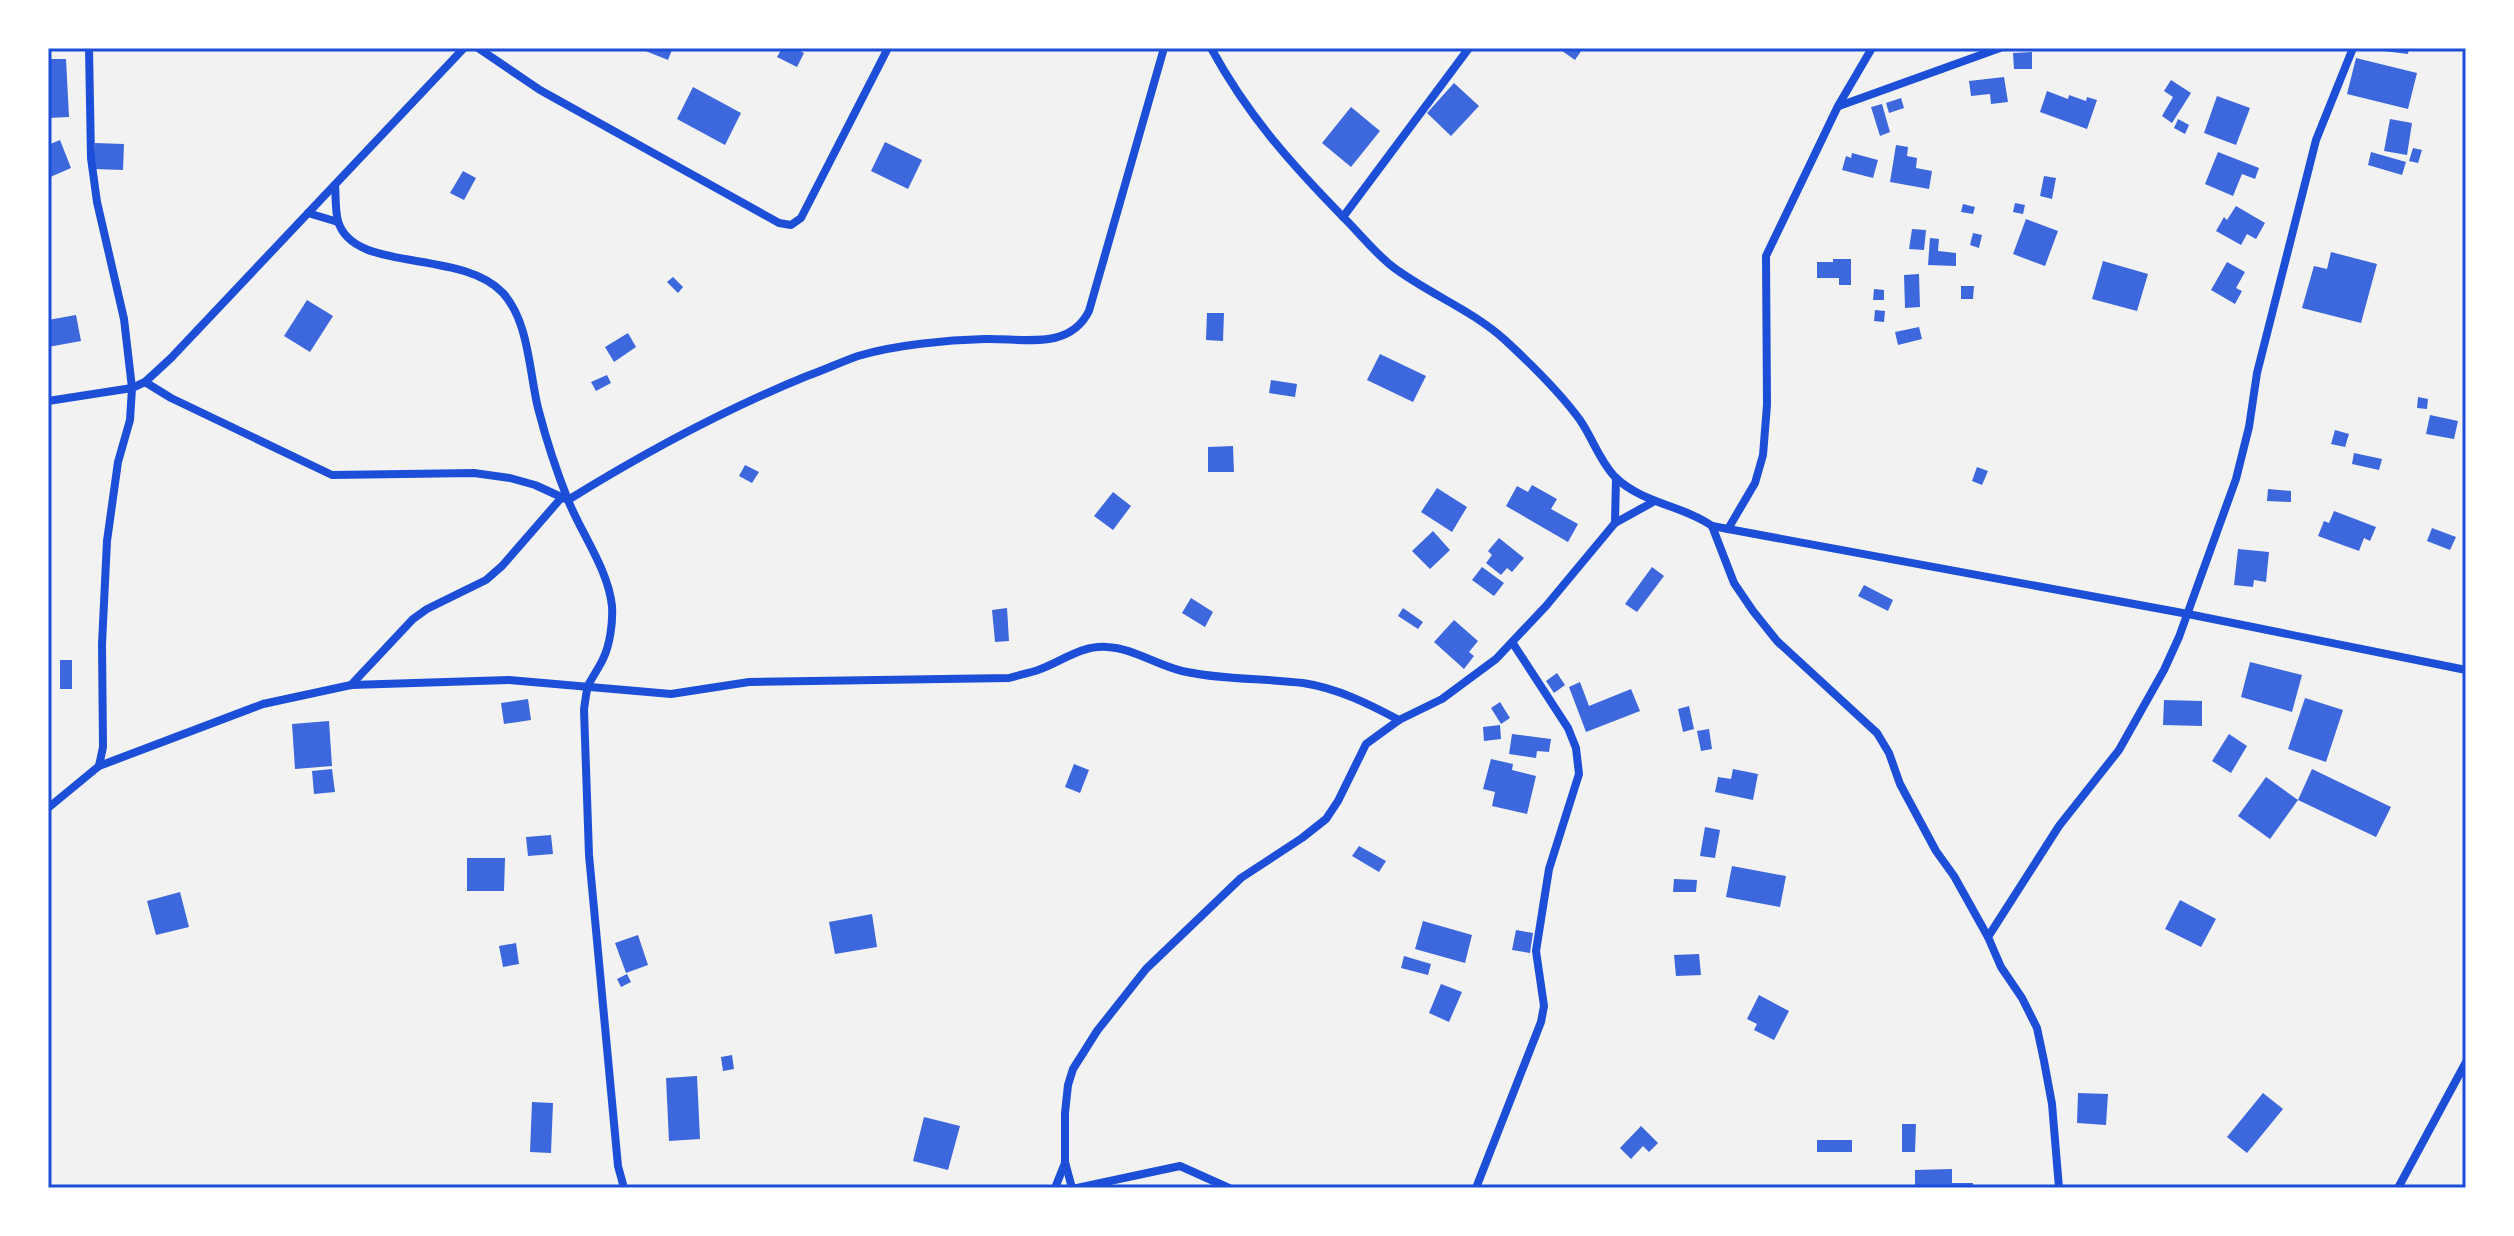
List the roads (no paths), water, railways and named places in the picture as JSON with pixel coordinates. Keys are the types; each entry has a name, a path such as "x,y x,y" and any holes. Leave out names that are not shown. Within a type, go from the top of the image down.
{"street":[{"path":"89,48 91,158 97,202 124,319 132,388 130,420 118,462 107,541 102,644 103,747 99,766"},
{"path":"48,401 132,388 145,382 464,48"},
{"path":"478,48 540,90 779,223 791,225 801,218 888,48"},
{"path":"351,685 413,619 486,580 565,498 701,425 777,388 859,356 906,346 962,340 1055,339 1070,334 1083,323 1089,311 1164,48"},
{"path":"1211,48 1255,121 1302,176 1389,264 1425,290 1480,320 1504,339 1579,419 1601,460 1616,478 1653,502 1712,526 2188,614 2466,670"},
{"path":"1343,217 1469,48"},
{"path":"1728,529 1755,483 1763,455 1767,405 1766,256 1838,106 1872,48"},
{"path":"1838,106 2000,48"},
{"path":"1988,937 2059,826 2134,727 2164,670 2188,614 2236,479 2249,427 2257,373 2316,140 2353,48"},
{"path":"335,185 338,222 346,236 361,249 374,254 453,266 483,278 503,294 516,312 547,440 565,498 603,577 612,605 605,656 588,686 584,710 589,855 618,1166 624,1188"},
{"path":"308,213 338,222"},
{"path":"145,382 171,398 332,475 474,473 510,478 565,498"},
{"path":"1615,523 1616,478"},
{"path":"1055,1188 1065,1162 1068,1085 1073,1069 1097,1031 1146,969 1241,878 1326,819 1366,744 1399,720 1442,699 1496,659 1546,606 1615,523 1653,502"},
{"path":"1712,526 1734,583 1753,611 1777,641 1877,733 1929,838 1954,876 2001,967 2022,998 2037,1028 2052,1104 2059,1188"},
{"path":"1476,1188 1541,1022 1544,1006 1536,951 1549,869 1579,774 1576,748 1568,728 1512,642"},
{"path":"48,808 99,766 263,704 351,685 509,680 671,694 749,682 1009,678 1041,669 1062,657 1108,646 1180,671 1237,680 1304,683 1329,689 1360,700 1399,720"},
{"path":"2398,1188 2466,1062"},
{"path":"1065,1162 1074,1188 1180,1166 1229,1188"}]}
